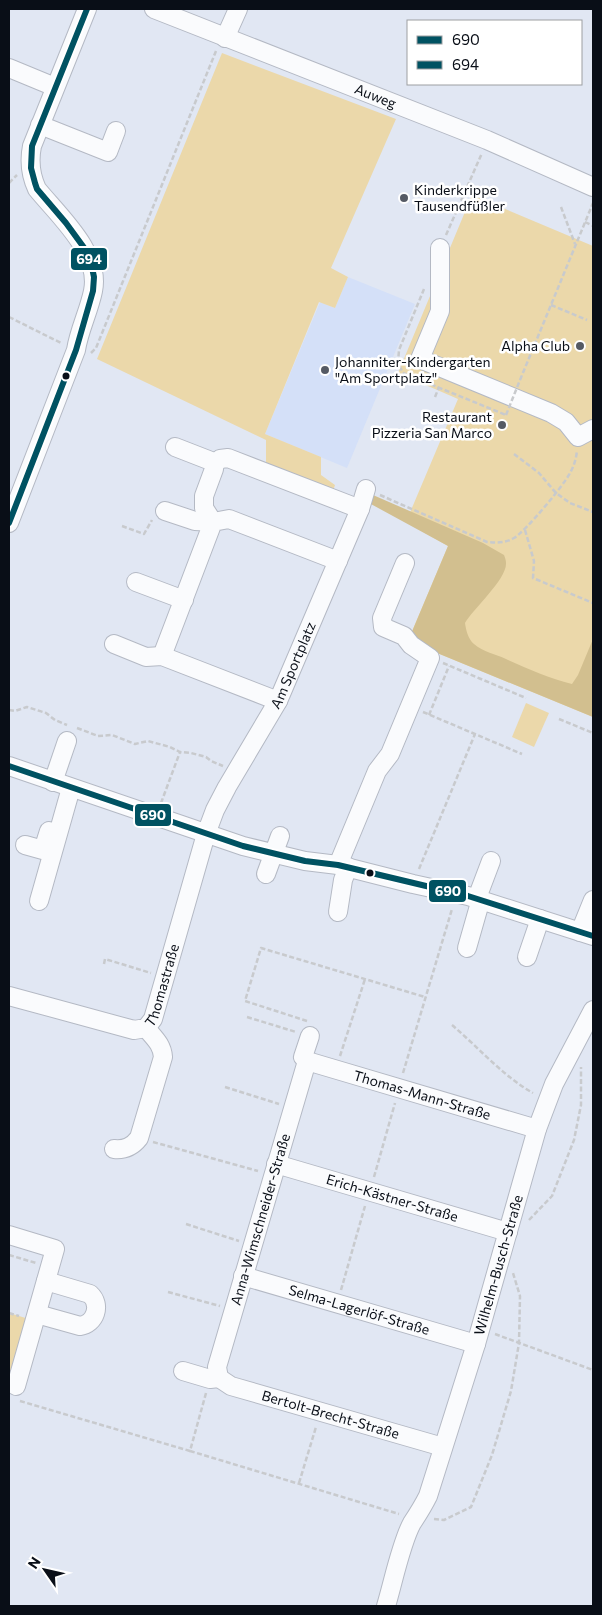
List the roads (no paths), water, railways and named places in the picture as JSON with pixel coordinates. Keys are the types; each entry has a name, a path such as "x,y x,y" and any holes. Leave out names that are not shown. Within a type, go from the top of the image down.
{"street":[{"path":"9,523 76,350 78,337 94,288 94,272 90,257 82,244 37,189 33,180 30,157 40,125 87,9"},
{"name":"Auweg","path":"154,9 487,140 593,187"},
{"path":"225,38 238,9"},
{"path":"9,68 56,87"},
{"path":"40,125 108,152 116,131"},
{"path":"440,248 440,311 420,359 559,417 573,430 585,433"},
{"path":"175,447 211,461 214,465"},
{"path":"213,522 204,508 204,496 214,465 220,459 228,458 360,509"},
{"name":"Am Sportplatz","path":"206,834 215,810 227,787 278,701 360,509 366,489"},
{"path":"165,510 194,521 213,522 229,518 338,561"},
{"path":"162,656 213,522"},
{"path":"338,912 343,880 343,866 377,771 390,754 430,658 411,645 404,636 383,627 382,618 405,563"},
{"path":"136,582 184,600"},
{"path":"114,644 146,657 162,656 278,701"},
{"path":"40,901 62,785 67,741"},
{"path":"9,766 206,834 273,853 319,856 343,866 479,898 587,934 593,900"},
{"path":"25,845 43,850 62,785"},
{"name":"Thomastraße","path":"9,996 134,1030 146,1028 153,1019 206,834"},
{"path":"266,874 280,836"},
{"path":"467,948 479,898 492,861"},
{"path":"527,957 540,919"},
{"name":"Wilhelm-Busch-Straße","path":"386,1606 404,1544 428,1496 478,1336 538,1129 554,1084 593,1010"},
{"path":"114,1149 124,1150 134,1145 139,1138 163,1057 163,1050 159,1043 146,1028"},
{"name":"Anna-Wimschneider-Straße","path":"215,1379 306,1060 304,1056 310,1036"},
{"name":"Thomas-Mann-Straße","path":"306,1060 538,1129"},
{"name":"Erich-Kästner-Straße","path":"275,1169 508,1232"},
{"path":"9,1235 55,1249 17,1393"},
{"path":"37,1314 80,1326 86,1325 91,1321 95,1314 95,1298 48,1274"},
{"name":"Selma-Lagerlöf-Straße","path":"243,1276 478,1336"},
{"name":"Bertolt-Brecht-Straße","path":"183,1371 443,1447"}],"place":[{"name":"Kinderkrippe Tausendfüßler","path":"404,198"},
{"name":"Alpha Club","path":"580,346"},
{"name":"Johanniter-Kindergarten \"Am Sportplatz\"","path":"325,370"},
{"name":"Restaurant Pizzeria San Marco","path":"502,425"}]}
